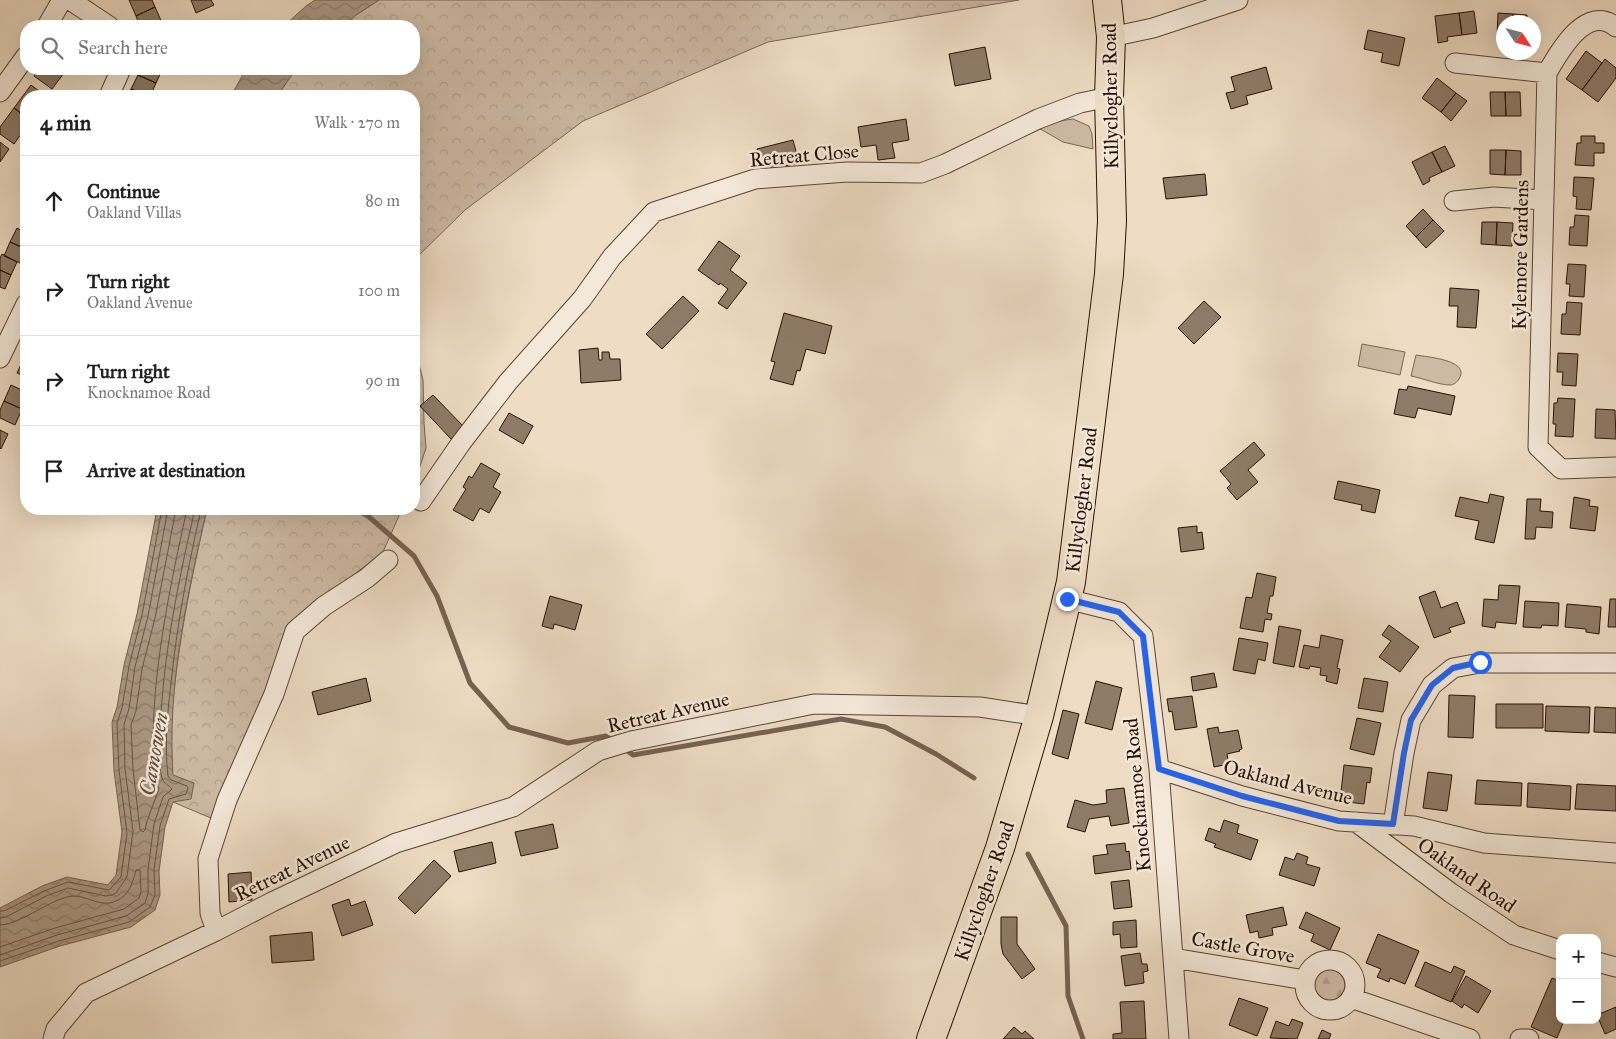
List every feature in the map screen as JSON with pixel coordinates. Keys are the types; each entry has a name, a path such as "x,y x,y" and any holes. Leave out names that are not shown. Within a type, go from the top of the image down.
{"highway":[{"name":"Killyclogher Road","path":"931,1039 1000,848 1039,716 1071,582 1109,274 1112,221 1111,37 1107,0"}],"street":[{"path":"50,20 62,0"},
{"path":"70,0 100,20"},
{"path":"1111,37 1153,28 1238,0"},
{"name":"Kylemore Gardens","path":"1616,27 1611,23 1595,21 1581,28 1564,44 1547,73 1538,447 1561,469 1616,467"},
{"path":"1455,63 1547,73"},
{"path":"0,92 20,64"},
{"path":"112,90 118,75"},
{"name":"Retreat Close","path":"422,501 461,443 508,382 582,299 612,257 654,212 755,179 847,172 921,173 945,164 1038,118 1080,103 1110,97"},
{"path":"1454,201 1494,197 1544,200"},
{"path":"0,358 20,316"},
{"path":"216,931 210,913 208,859 227,800 274,694 295,631 324,606 367,578 388,560"},
{"name":"Knocknamoe Road","path":"1067,599 1119,612 1143,636 1159,769 1179,1039"},
{"path":"1393,824 1411,720 1432,685 1453,668 1480,662 1616,663"},
{"name":"Retreat Avenue","path":"53,1039 56,1029 86,993 396,843 512,807 598,751 631,741 814,704 980,707 1039,716"},
{"name":"Oakland Avenue","path":"1159,769 1242,796 1339,821 1414,826 1484,843 1616,853"},
{"name":"Oakland Road","path":"1356,822 1451,894 1514,935 1556,949"},
{"name":"Castle Grove","path":"1173,958 1305,980"},
{"path":"1332,960 1344,964 1352,974 1354,986 1352,998 1345,1005 1336,1009 1326,1010 1316,1006 1309,1000 1305,990 1305,980 1310,969 1320,962 1332,960"},
{"path":"1601,963 1616,967"},
{"path":"1352,998 1470,1039"},
{"path":"1520,1039 1529,1039"}],"green space":[{"path":"379,0 1019,0 768,42 583,121 465,210 420,254 420,90 281,90 292,75 420,75 420,20 351,20"},
{"path":"1073,119 1089,126 1092,134 1093,149 1063,142 1037,127 1053,122"},
{"path":"1362,344 1405,352 1400,375 1358,366"},
{"path":"1416,355 1438,358 1454,364 1461,373 1459,379 1450,385 1411,376"},
{"path":"420,368 423,380 426,448 420,466"},
{"path":"206,515 399,515 383,552 315,605 290,629 213,819 173,802 172,710 178,659"},
{"path":"1329,969 1335,970 1340,974 1344,979 1344,991 1340,996 1335,1000 1329,1001 1323,1000 1318,996 1314,991 1313,985 1314,979 1318,974 1323,970"}],"water":[{"path":"315,0 379,0 351,20 291,20"},
{"path":"243,75 292,75 281,90 234,90"},
{"name":"Camowen","path":"156,515 206,515 180,641 173,708 173,775 194,783 191,799 173,802 165,827 159,871 160,895 155,910 131,927 60,946 0,967 0,908 42,886 67,877 108,885 116,875 122,832 114,771 112,722 137,614"}],"building":[{"path":"129,0 152,0 155,7 136,16"},
{"path":"191,0 211,0 214,5 196,13"},
{"path":"155,7 161,20 138,20 136,16"},
{"path":"1474,11 1477,33 1462,35 1459,13"},
{"path":"1459,13 1462,35 1447,37 1448,41 1438,43 1435,16"},
{"path":"1498,13 1513,14 1513,15 1498,15"},
{"path":"1368,30 1405,38 1399,66 1381,62 1383,53 1364,49"},
{"path":"985,47 991,79 955,86 949,54"},
{"path":"1586,51 1602,63 1582,90 1566,79"},
{"path":"1605,59 1616,68 1616,78 1598,102 1582,90"},
{"path":"1266,67 1272,89 1246,96 1248,104 1231,109 1226,93 1235,91 1231,77"},
{"path":"35,75 62,75 52,89"},
{"path":"138,75 160,75 156,83"},
{"path":"138,75 156,83 153,90 131,89"},
{"path":"1437,78 1456,93 1441,112 1422,98"},
{"path":"31,85 38,90 27,90"},
{"path":"1490,92 1505,92 1506,116 1491,116"},
{"path":"1505,92 1520,92 1521,116 1506,116"},
{"path":"1456,93 1467,101 1451,121 1441,112"},
{"path":"20,100 20,112 14,108"},
{"path":"14,108 20,112 20,136 14,144 0,134 0,127"},
{"path":"906,119 909,140 892,143 895,158 878,160 876,145 861,147 858,127"},
{"path":"1581,136 1595,136 1595,143 1604,143 1604,153 1594,153 1594,166 1575,165 1577,143 1581,143"},
{"path":"793,140 799,163 763,171 757,149"},
{"path":"0,142 9,149 0,162"},
{"path":"1445,146 1455,166 1442,172 1432,152"},
{"path":"1490,150 1506,150 1505,175 1490,174"},
{"path":"1506,150 1521,151 1521,175 1505,175"},
{"path":"1432,152 1442,172 1429,178 1430,181 1423,185 1412,162"},
{"path":"1205,174 1207,195 1166,199 1163,178"},
{"path":"1574,177 1594,178 1591,210 1576,209 1577,197 1573,196"},
{"path":"1423,209 1433,220 1416,237 1406,226"},
{"path":"1575,215 1589,216 1587,246 1569,245 1570,227 1574,227"},
{"path":"1433,220 1444,231 1426,248 1416,237"},
{"path":"1482,222 1497,222 1496,245 1481,244"},
{"path":"1497,222 1513,223 1512,246 1496,245"},
{"path":"17,228 20,230 20,246 10,242"},
{"path":"719,241 740,256 730,270 747,283 727,309 718,303 728,289 698,270"},
{"path":"10,242 20,246 20,263 4,256"},
{"path":"2,254 17,262 11,275 0,270"},
{"path":"1568,264 1586,265 1584,297 1569,296 1570,284 1566,284"},
{"path":"0,270 11,275 5,289 0,287"},
{"path":"1450,288 1479,290 1476,328 1457,327 1458,306 1449,306"},
{"path":"683,296 699,311 662,349 646,334"},
{"path":"1204,301 1221,317 1194,344 1178,328"},
{"path":"1567,302 1582,303 1580,335 1561,334 1562,314 1566,314"},
{"path":"784,313 832,326 825,354 806,349 800,371 797,370 793,385 770,379 775,362 771,361"},
{"path":"598,348 599,360 602,360 602,352 609,352 610,359 620,359 621,380 581,383 579,350"},
{"path":"1558,353 1578,354 1576,386 1562,385 1563,372 1557,372"},
{"path":"11,385 20,389 20,408 4,401"},
{"path":"1408,386 1455,396 1451,415 1418,408 1415,418 1394,414 1399,389 1407,390"},
{"path":"433,395 464,427 451,439 420,406"},
{"path":"1558,398 1575,399 1573,437 1555,436 1556,424 1553,424 1554,403 1557,403"},
{"path":"4,401 20,408 20,414 15,425 0,418 0,410"},
{"path":"1596,409 1615,410 1616,439 1595,438"},
{"path":"509,413 533,426 523,444 499,430"},
{"path":"0,430 8,434 1,449 0,448"},
{"path":"1254,442 1265,455 1248,470 1258,482 1237,500 1227,488 1231,484 1220,471"},
{"path":"481,463 500,474 493,487 501,492 489,513 480,508 473,521 453,510 466,489 463,487 469,476 472,478"},
{"path":"1338,481 1380,490 1375,513 1361,510 1362,505 1334,499"},
{"path":"1490,494 1504,497 1494,543 1475,539 1479,521 1455,516 1460,497 1488,503"},
{"path":"1574,497 1590,500 1589,506 1598,507 1595,531 1570,528"},
{"path":"1527,499 1541,499 1540,511 1553,512 1552,528 1536,527 1535,539 1525,539"},
{"path":"1197,526 1197,533 1202,532 1204,549 1181,552 1178,528"},
{"path":"1257,573 1276,577 1273,596 1270,596 1267,613 1272,614 1271,620 1265,619 1263,632 1240,628 1246,597 1252,598"},
{"path":"1499,585 1520,586 1516,624 1496,622 1495,628 1482,626 1484,599 1498,600"},
{"path":"1435,591 1441,608 1457,602 1465,623 1449,628 1451,632 1434,638 1419,597"},
{"path":"550,596 582,605 575,630 554,624 553,629 542,626"},
{"path":"1610,599 1616,599 1616,627 1608,627"},
{"path":"1525,601 1559,603 1558,626 1542,625 1541,628 1523,627"},
{"path":"1567,604 1601,607 1599,634 1586,632 1586,629 1565,627"},
{"path":"1389,625 1419,647 1400,672 1379,657 1391,641 1382,635"},
{"path":"1279,626 1301,630 1294,667 1273,663"},
{"path":"1321,635 1343,640 1337,668 1340,669 1337,684 1326,681 1327,676 1320,675 1321,668 1310,666 1309,669 1299,667 1304,645 1319,648"},
{"path":"1239,638 1268,643 1265,661 1258,659 1255,674 1233,670"},
{"path":"1214,673 1217,687 1193,691 1191,677"},
{"path":"366,678 371,701 318,715 312,692"},
{"path":"1364,678 1388,682 1383,712 1358,708"},
{"path":"1096,681 1122,688 1112,730 1085,723"},
{"path":"1449,695 1475,696 1473,738 1448,737"},
{"path":"1192,696 1197,727 1175,730 1172,711 1169,712 1167,699"},
{"path":"1496,704 1543,704 1543,728 1496,728"},
{"path":"1546,706 1590,707 1589,733 1545,731"},
{"path":"1595,707 1616,708 1616,733 1594,732"},
{"path":"1063,710 1079,714 1068,759 1052,754"},
{"path":"1357,718 1381,723 1374,755 1350,749"},
{"path":"1218,727 1219,733 1238,730 1242,749 1227,754 1229,764 1214,767 1207,729"},
{"path":"1344,765 1372,768 1370,783 1367,782 1364,804 1340,801"},
{"path":"1428,772 1452,775 1447,811 1423,808"},
{"path":"1477,780 1522,783 1521,806 1475,804"},
{"path":"1528,783 1571,786 1570,810 1527,807"},
{"path":"1577,784 1616,786 1616,811 1575,809"},
{"path":"1124,788 1129,823 1111,826 1109,816 1089,819 1085,832 1067,827 1075,800 1093,805 1107,803 1106,790"},
{"path":"1224,820 1239,825 1237,833 1258,840 1251,860 1214,847 1216,844 1205,840 1209,828 1220,832"},
{"path":"553,824 558,848 521,856 515,832"},
{"path":"492,842 496,863 459,872 454,851"},
{"path":"1125,843 1126,852 1129,851 1131,869 1095,874 1093,856 1108,854 1106,845"},
{"path":"1297,853 1308,857 1306,864 1320,868 1314,886 1279,875 1285,857 1294,860"},
{"path":"434,860 451,876 415,914 398,898"},
{"path":"251,872 252,900 229,902 228,874"},
{"path":"1129,880 1132,907 1114,909 1111,882"},
{"path":"349,899 351,906 365,901 373,925 342,936 332,905"},
{"path":"1283,907 1287,925 1272,928 1273,935 1259,938 1258,931 1250,933 1246,915"},
{"path":"1306,912 1340,928 1330,950 1311,941 1314,934 1299,928"},
{"path":"1001,917 1017,917 1017,944 1035,969 1022,979 1003,954"},
{"path":"1136,920 1137,947 1121,948 1120,934 1113,935 1113,922"},
{"path":"312,932 314,960 272,963 270,936"},
{"path":"1378,934 1419,951 1405,984 1390,978 1389,982 1377,977 1381,969 1366,963"},
{"path":"1140,953 1142,964 1147,964 1148,971 1143,972 1144,983 1125,986 1121,956"},
{"path":"1425,962 1451,973 1454,966 1465,971 1451,1002 1415,986"},
{"path":"1466,976 1491,991 1478,1013 1464,1004 1462,1008 1452,1001"},
{"path":"1552,978 1556,980 1556,1024 1563,1024 1557,1038 1531,1027"},
{"path":"1239,998 1268,1008 1257,1036 1229,1025"},
{"path":"1144,1001 1146,1039 1113,1039 1113,1034 1122,1033 1120,1002"},
{"path":"1616,1007 1616,1029 1605,1034 1601,1024 1601,1013"},
{"path":"1292,1019 1303,1023 1297,1039 1270,1038 1276,1021 1289,1026"},
{"path":"1014,1027 1022,1034 1025,1031 1034,1039 1003,1039"},
{"path":"1322,1030 1331,1034 1329,1039 1318,1039"}],"waterway":[{"path":"366,515 414,556 437,596 470,683 509,727 568,743 606,736 613,741"},
{"path":"624,748 633,755 841,719 885,727 936,754 974,778"},
{"path":"1028,854 1066,926 1068,996 1083,1039"}],"route":[{"path":"1067,599 1119,612 1143,636 1159,769 1242,796 1339,821 1393,824 1411,720 1432,685 1453,668 1480,662"}]}
